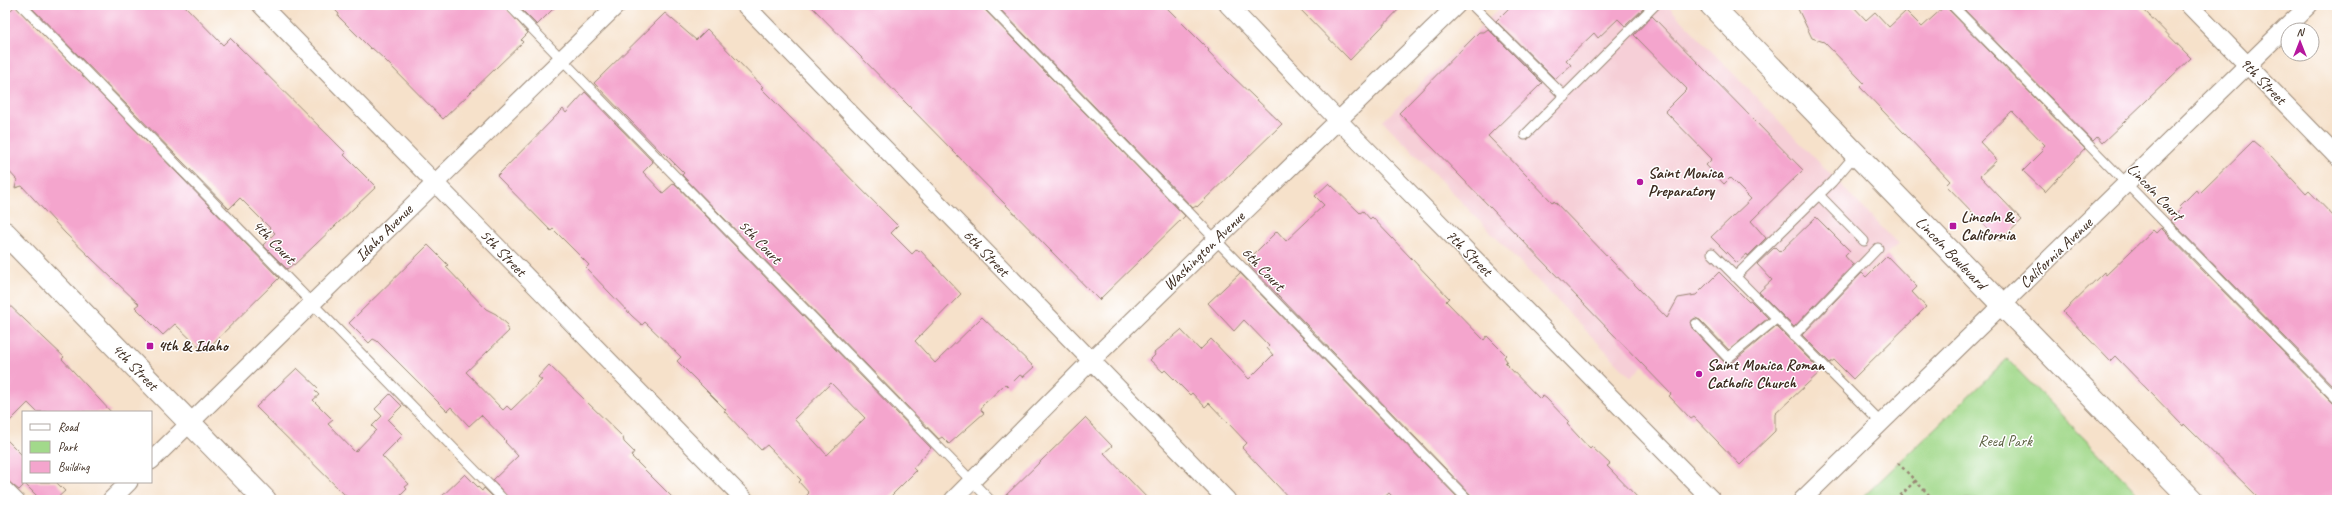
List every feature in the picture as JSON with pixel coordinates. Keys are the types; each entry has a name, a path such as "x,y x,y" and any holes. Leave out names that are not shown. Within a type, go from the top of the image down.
{"street":[{"name":"5th Street","path":"261,5 745,500"},
{"name":"Idaho Avenue","path":"152,460 313,304 561,58 617,5"},
{"name":"6th Street","path":"745,5 1227,500"},
{"name":"7th Street","path":"1228,5 1338,120 1712,500"},
{"name":"Washington Avenue","path":"953,500 973,482 1091,361 1457,5"},
{"name":"Lincoln Boulevard","path":"1711,5 2192,500"},
{"name":"9th Street","path":"2188,5 2337,157"},
{"name":"California Avenue","path":"1802,500 2309,5"},
{"name":"4th Street","path":"5,233 265,500"},
{"path":"111,500 129,483"}],"lane":[{"name":"4th Court","path":"21,5 504,500"},
{"name":"5th Court","path":"509,5 990,500"},
{"name":"6th Court","path":"988,5 1215,241 1468,500"},
{"path":"1472,5 1565,96"},
{"path":"1525,134 1565,96 1654,5"},
{"name":"Lincoln Court","path":"1952,5 2337,400"},
{"path":"1735,277 1819,195 1856,154"},
{"path":"1819,195 1864,241"},
{"path":"1793,336 1878,248"},
{"path":"1712,253 1881,423"},
{"path":"1696,324 1728,358 1776,319"},
{"path":"5,485 20,500"}],"path":[{"path":"1898,463 1934,500"},
{"path":"1896,500 1915,481"}],"shaded area":[{"name":"Saint Monica Preparatory","path":"1503,5 1667,5 1898,244 1794,343 1732,280 1631,377 1383,121"}],"green space":[{"name":"Reed Park","path":"2007,359 2144,500 1860,500"}],"building":[{"path":"29,5 184,5 223,45 230,38 346,153 344,155 376,187 294,265 293,264 287,269 263,245 275,233 240,198 229,209"},
{"path":"330,5 503,5 528,33 521,40 523,42 443,119 383,58 372,48 371,49 338,16 339,14"},
{"path":"517,5 557,5 537,25"},
{"path":"810,5 982,5 984,9 1185,216 1099,300"},
{"path":"996,5 1164,5 1209,50 1208,51 1228,72 1282,124 1197,207 1196,206 1193,208"},
{"path":"1296,5 1403,5 1350,60"},
{"path":"1512,5 1641,5 1644,8 1625,26 1618,19 1598,38 1594,33 1566,60 1571,65 1555,79 1496,21"},
{"path":"1796,5 1852,5 1866,20 1875,12 1889,27 1906,11 1922,27 1946,5 1948,9 2085,149 2045,192 2023,171 2043,151 2041,149 2045,145 2012,111 1980,142 1997,160 1980,176 2022,220 2000,241 1946,185 1950,181 1860,87 1864,83 1824,42 1812,38"},
{"path":"1960,5 2139,5 2191,58 2102,143 2097,137 2093,141"},
{"path":"15,6 279,278 204,352 175,324 163,335 135,307 139,304 65,233 22,186 15,188 17,180 5,167 5,16"},
{"path":"665,13 696,40 707,29 763,87 761,88 898,226 891,233 912,254 917,249 919,252 920,250 961,294 915,341 935,363 982,317 1034,367 1023,377 1020,375 1008,387 1005,384 982,406 981,410 984,413 949,444 942,437 939,439 682,175 684,173 663,152 662,153 594,83"},
{"path":"1652,16 1803,170 1751,221 1766,238 1748,256 1747,254 1737,263 1711,237 1751,199 1730,178 1724,184 1706,165 1712,159 1665,111 1687,89 1634,35"},
{"path":"1488,29 1542,83 1488,136 1553,203 1554,201 1667,318 1678,298 1696,295 1719,272 1749,302 1751,301 1768,318 1729,350 1700,320 1695,318 1690,322 1692,328 1724,362 1732,363 1776,326 1821,371 1775,414 1775,431 1740,465 1694,417 1691,419 1669,396 1671,394 1399,113 1479,32 1484,32"},
{"path":"585,92 653,162 643,172 663,193 674,183 931,448 913,468 916,471 887,500 802,500 809,493 799,482 801,480 767,445 761,450 724,411 726,410 677,361 681,357 645,322 642,325 632,316 586,268 589,265 553,229 551,231 497,176 563,109 566,113","holes":["831,383 865,418 827,455 794,419"]},
{"path":"2253,141 2271,156 2306,194 2309,191 2337,220 2337,390 2170,220 2182,208 2180,206 2196,190 2199,194"},
{"path":"1329,183 1360,213 1363,211 1370,219 1372,217 1449,298 1446,301 1484,340 1487,336 1506,355 1504,357 1507,361 1505,363 1540,399 1543,396 1546,398 1569,422 1567,424 1590,449 1592,447 1610,464 1607,466 1640,500 1474,500 1472,496 1249,265 1254,260 1251,257 1277,231 1286,241 1324,205 1315,196"},
{"path":"1816,217 1850,251 1845,256 1853,265 1794,327 1759,292 1772,280 1757,264 1775,247 1780,252"},
{"path":"2161,228 2333,403 2337,405 2337,500 2261,500 2184,424 2183,426 2115,356 2110,361 2063,312 2104,272 2106,275 2153,230 2156,233"},
{"path":"428,245 448,265 446,267 486,309 496,314 508,325 506,327 509,331 466,372 503,410 507,406 511,410 542,380 538,377 549,365 623,437 624,442 634,452 631,456 675,500 510,500 493,480 518,456 505,442 506,441 481,415 469,426 451,407 447,411 377,341 373,339 369,343 349,323"},
{"path":"1887,256 1917,287 1912,292 1926,307 1853,379 1834,360 1830,363 1802,335 1862,273 1866,277"},
{"path":"1240,273 1460,500 1396,500 1389,493 1381,500 1291,500 1242,448 1247,443 1209,403 1205,407 1192,393 1190,395 1165,370 1163,372 1150,360 1155,355 1154,353 1181,330 1200,350 1211,339 1249,379 1273,355 1267,348 1269,346 1244,320 1234,331 1208,303"},
{"path":"5,301 64,357 62,359 110,411 36,411 28,403 5,426"},
{"path":"297,368 318,388 315,391 319,395 313,400 333,420 328,424 355,452 376,430 372,426 382,416 375,409 390,394 402,406 388,420 403,435 382,456 409,484 405,487 407,489 396,500 350,500 256,407"},
{"path":"1085,418 1112,446 1104,453 1149,500 1001,500"},
{"path":"5,438 22,455 23,486 19,490 5,479"},
{"path":"465,474 482,491 484,488 496,500 438,500"},
{"path":"24,483 57,483 65,491 55,500 41,500"}],"place":[{"name":"Saint Monica Preparatory","path":"1640,182"},
{"name":"Lincoln & California","path":"1953,226"},
{"name":"4th & Idaho","path":"150,346"},
{"name":"Saint Monica Roman Catholic Church","path":"1699,374"}]}
